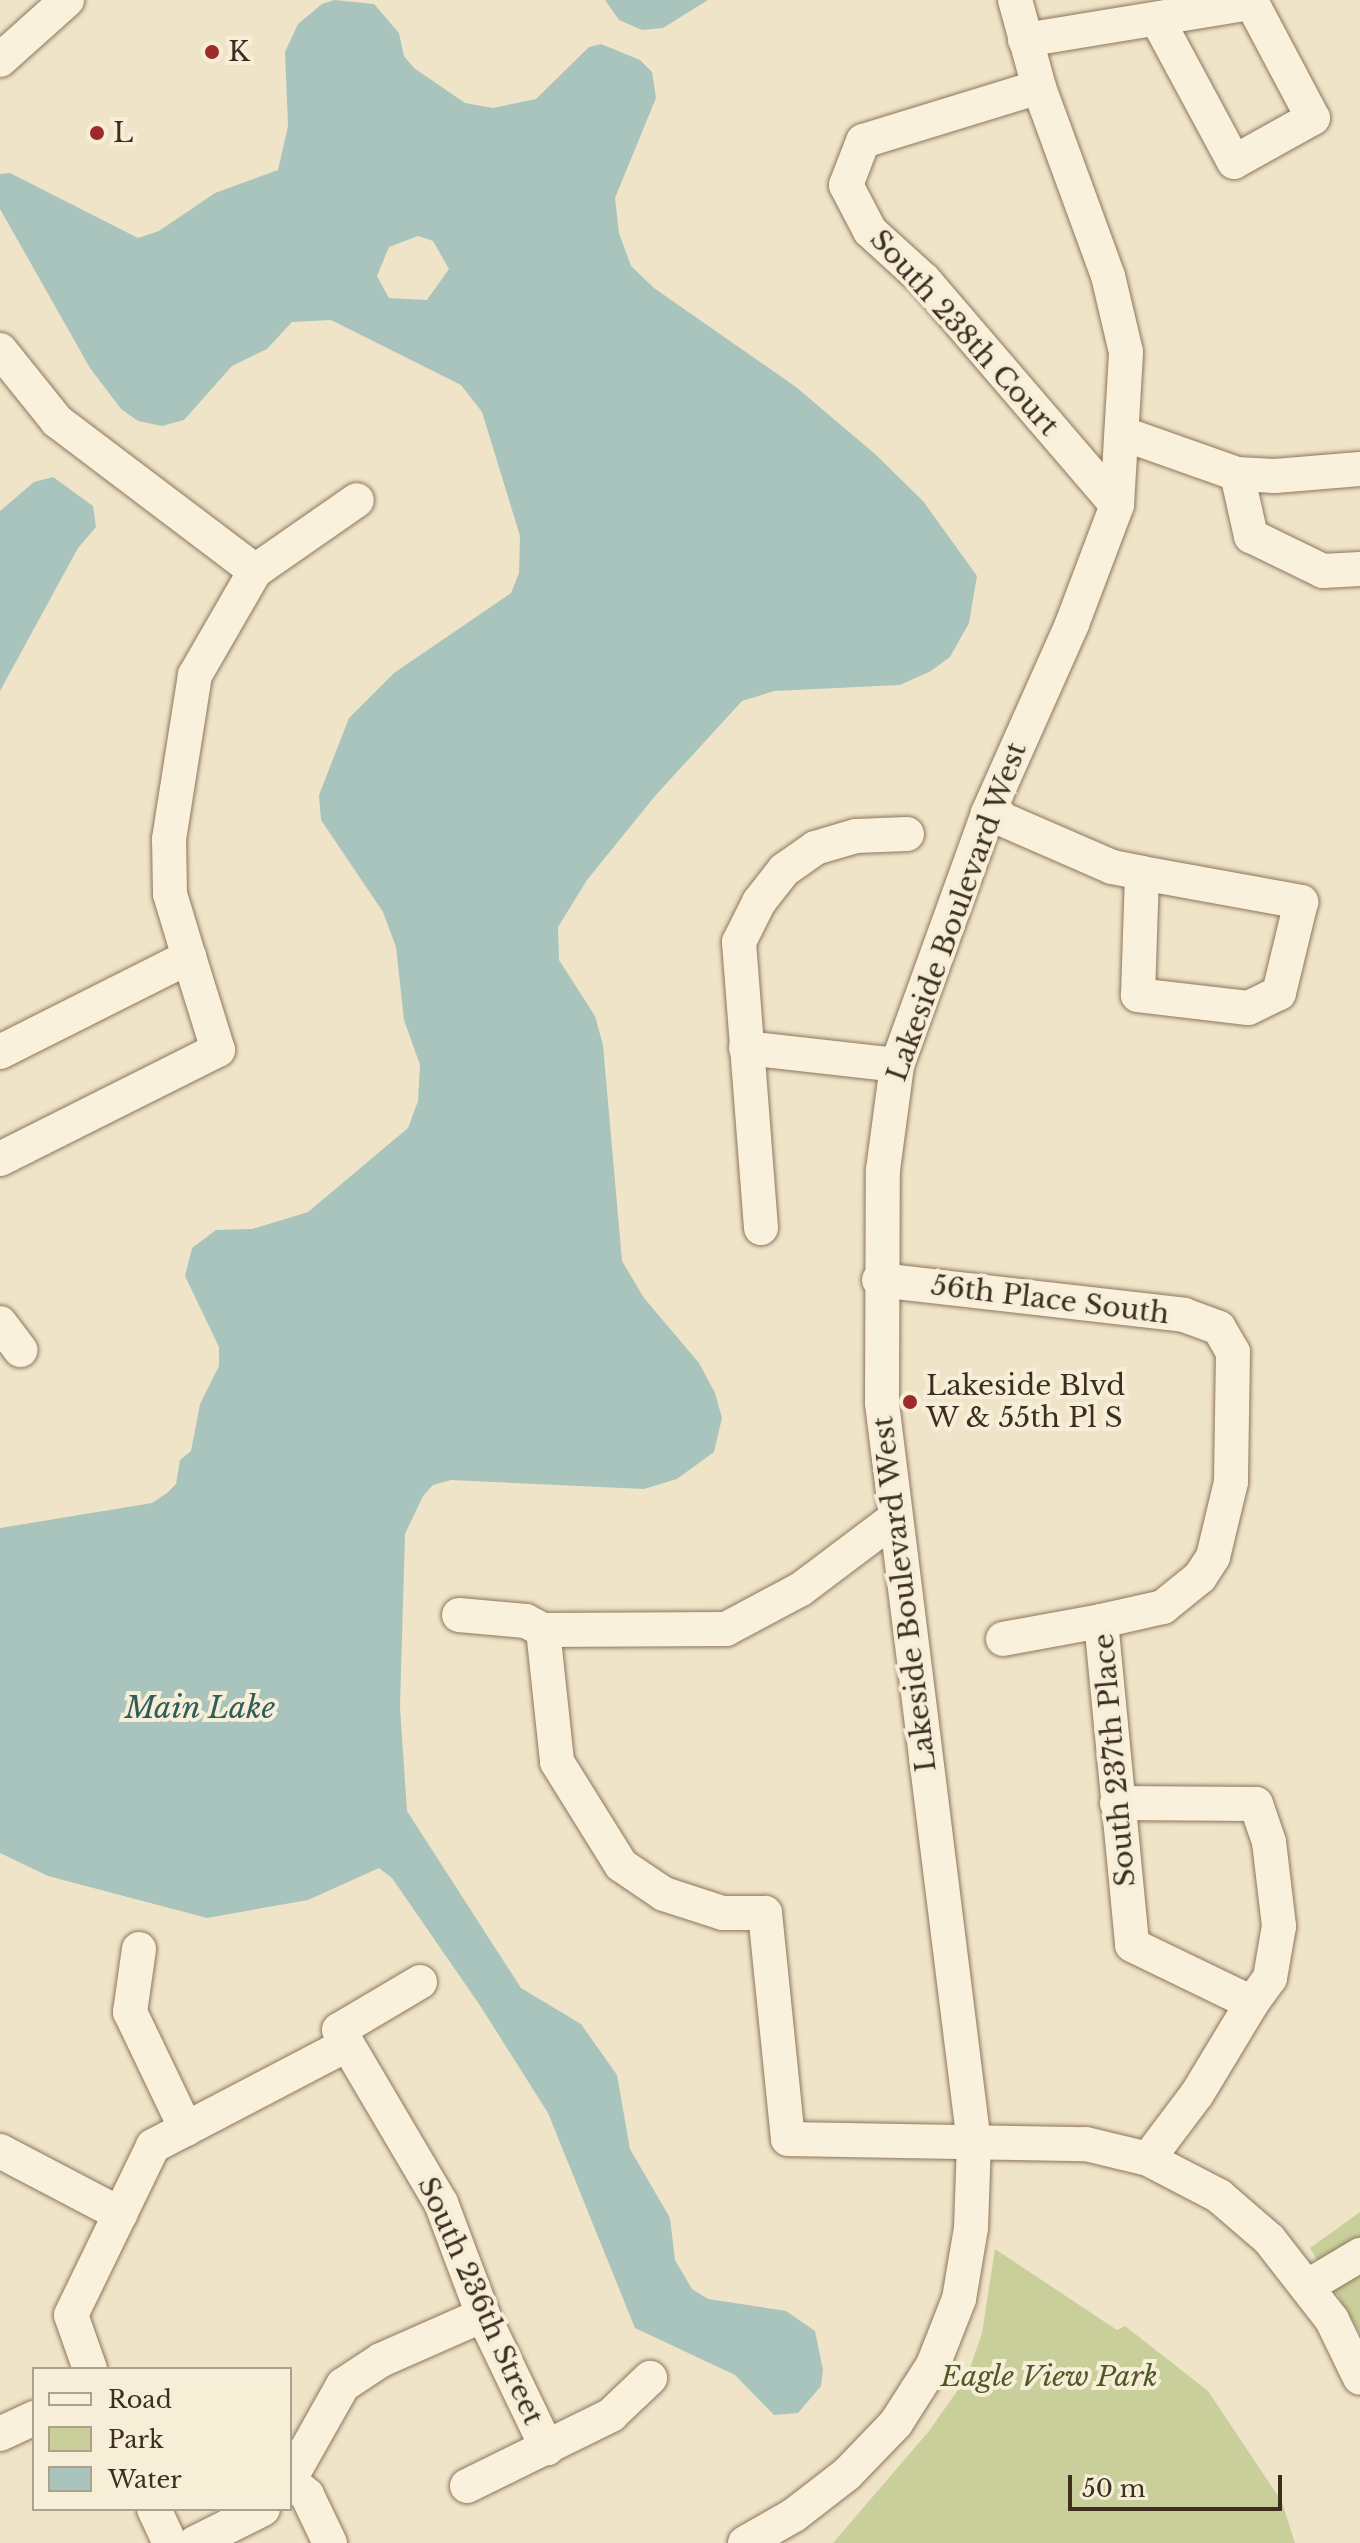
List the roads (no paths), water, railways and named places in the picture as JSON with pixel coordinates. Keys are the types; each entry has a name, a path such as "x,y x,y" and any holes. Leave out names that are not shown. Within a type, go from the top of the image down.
{"street":[{"path":"0,60 67,0"},
{"name":"Lakeside Boulevard West","path":"745,2543 794,2515 847,2474 896,2423 933,2365 959,2299 971,2228 974,2143 894,1519 882,1403 879,1280 883,1170 897,1065 988,813 1072,624 1117,505 1124,434 1126,352 1108,276 1039,87 1015,0"},
{"path":"1025,40 1252,3 1313,118 1234,162 1157,19"},
{"name":"South 238th Court","path":"1039,87 863,141 846,185 870,231 924,280 1117,505"},
{"path":"0,350 57,421 255,571"},
{"path":"1124,434 1237,474 1275,476 1360,469"},
{"path":"1237,474 1251,536 1323,571 1360,569"},
{"path":"0,1159 218,1050 170,894 169,839 179,757 195,675 255,571 357,500"},
{"path":"988,813 1112,867 1301,902 1279,993 1248,1008 1138,995 1142,873"},
{"path":"761,1228 739,942 759,902 784,870 815,848 856,836 907,834"},
{"path":"0,1052 189,957"},
{"path":"746,1048 897,1065"},
{"name":"56th Place South","path":"879,1280 1184,1315 1219,1328"},
{"path":"0,1323 20,1350"},
{"name":"South 237th Place","path":"1219,1328 1233,1352 1235,1377 1231,1482 1213,1557 1200,1577 1163,1607 1101,1621 1132,1945 1252,2003"},
{"path":"459,1615 526,1621 543,1630 726,1629 801,1589 894,1519"},
{"path":"1003,1639 1101,1621"},
{"path":"543,1630 557,1762 621,1865 664,1894 723,1913 765,1913 788,2139 1086,2144 1148,2159 1219,2196 1269,2239 1332,2320 1360,2378"},
{"path":"1117,1803 1256,1804 1269,1842 1279,1926 1270,1978 1197,2094 1148,2159"},
{"path":"139,1949 130,2012 186,2129"},
{"path":"89,2367 71,2315 153,2146 343,2038 420,1982"},
{"name":"South 236th Street","path":"343,2038 441,2203 483,2315 547,2448"},
{"path":"0,2151 120,2214"},
{"path":"1308,2286 1360,2255"},
{"path":"292,2476 343,2385 381,2360 483,2315"},
{"path":"467,2486 611,2415 650,2378"},
{"path":"0,2434 32,2419"},
{"path":"292,2482 307,2495 330,2543"},
{"path":"155,2511 170,2543"},
{"path":"195,2543 259,2511"}],"water":[{"name":"Main Lake","path":"334,0 374,4 399,33 404,56 414,68 465,103 493,108 536,99 589,47 601,44 640,60 652,72 656,98 615,198 619,233 631,266 654,288 796,387 875,454 923,501 977,576 969,623 950,657 931,671 900,685 774,691 742,701 655,796 587,880 558,927 559,960 595,1016 603,1045 622,1261 644,1298 699,1363 715,1393 722,1418 714,1452 677,1479 644,1489 451,1480 433,1485 423,1496 405,1534 400,1707 407,1811 521,1988 581,2024 617,2075 630,2149 670,2218 675,2260 692,2289 708,2299 786,2311 815,2331 823,2370 821,2386 798,2413 774,2415 735,2375 635,2328 548,2113 481,2007 392,1878 379,1868 308,1900 207,1918 48,1876 0,1853 0,1528 152,1503 167,1493 176,1484 180,1460 191,1451 200,1404 219,1366 219,1347 185,1276 192,1248 216,1230 252,1229 308,1212 408,1128 418,1101 420,1065 404,1020 396,947 383,912 321,820 319,795 349,718 394,673 511,593 519,573 520,536 482,412 461,385 331,320 292,322 267,349 232,366 184,420 162,426 138,421 121,409 90,368 0,209 0,174 10,173 138,238 159,231 215,193 278,170 288,126 285,52 298,24 322,4","holes":["418,236 433,241 449,269 427,300 389,298 377,276 389,247"]},
{"path":"605,0 708,0 663,28 642,30 619,20"},
{"path":"53,477 93,506 96,527 78,548 0,691 0,511 34,482"}],"place":[{"name":"K","path":"212,52"},
{"name":"L","path":"97,133"},
{"name":"Lakeside Blvd W & 55th Pl S","path":"910,1402"}],"park label":[{"name":"Eagle View Park","path":"1049,2377"}]}
